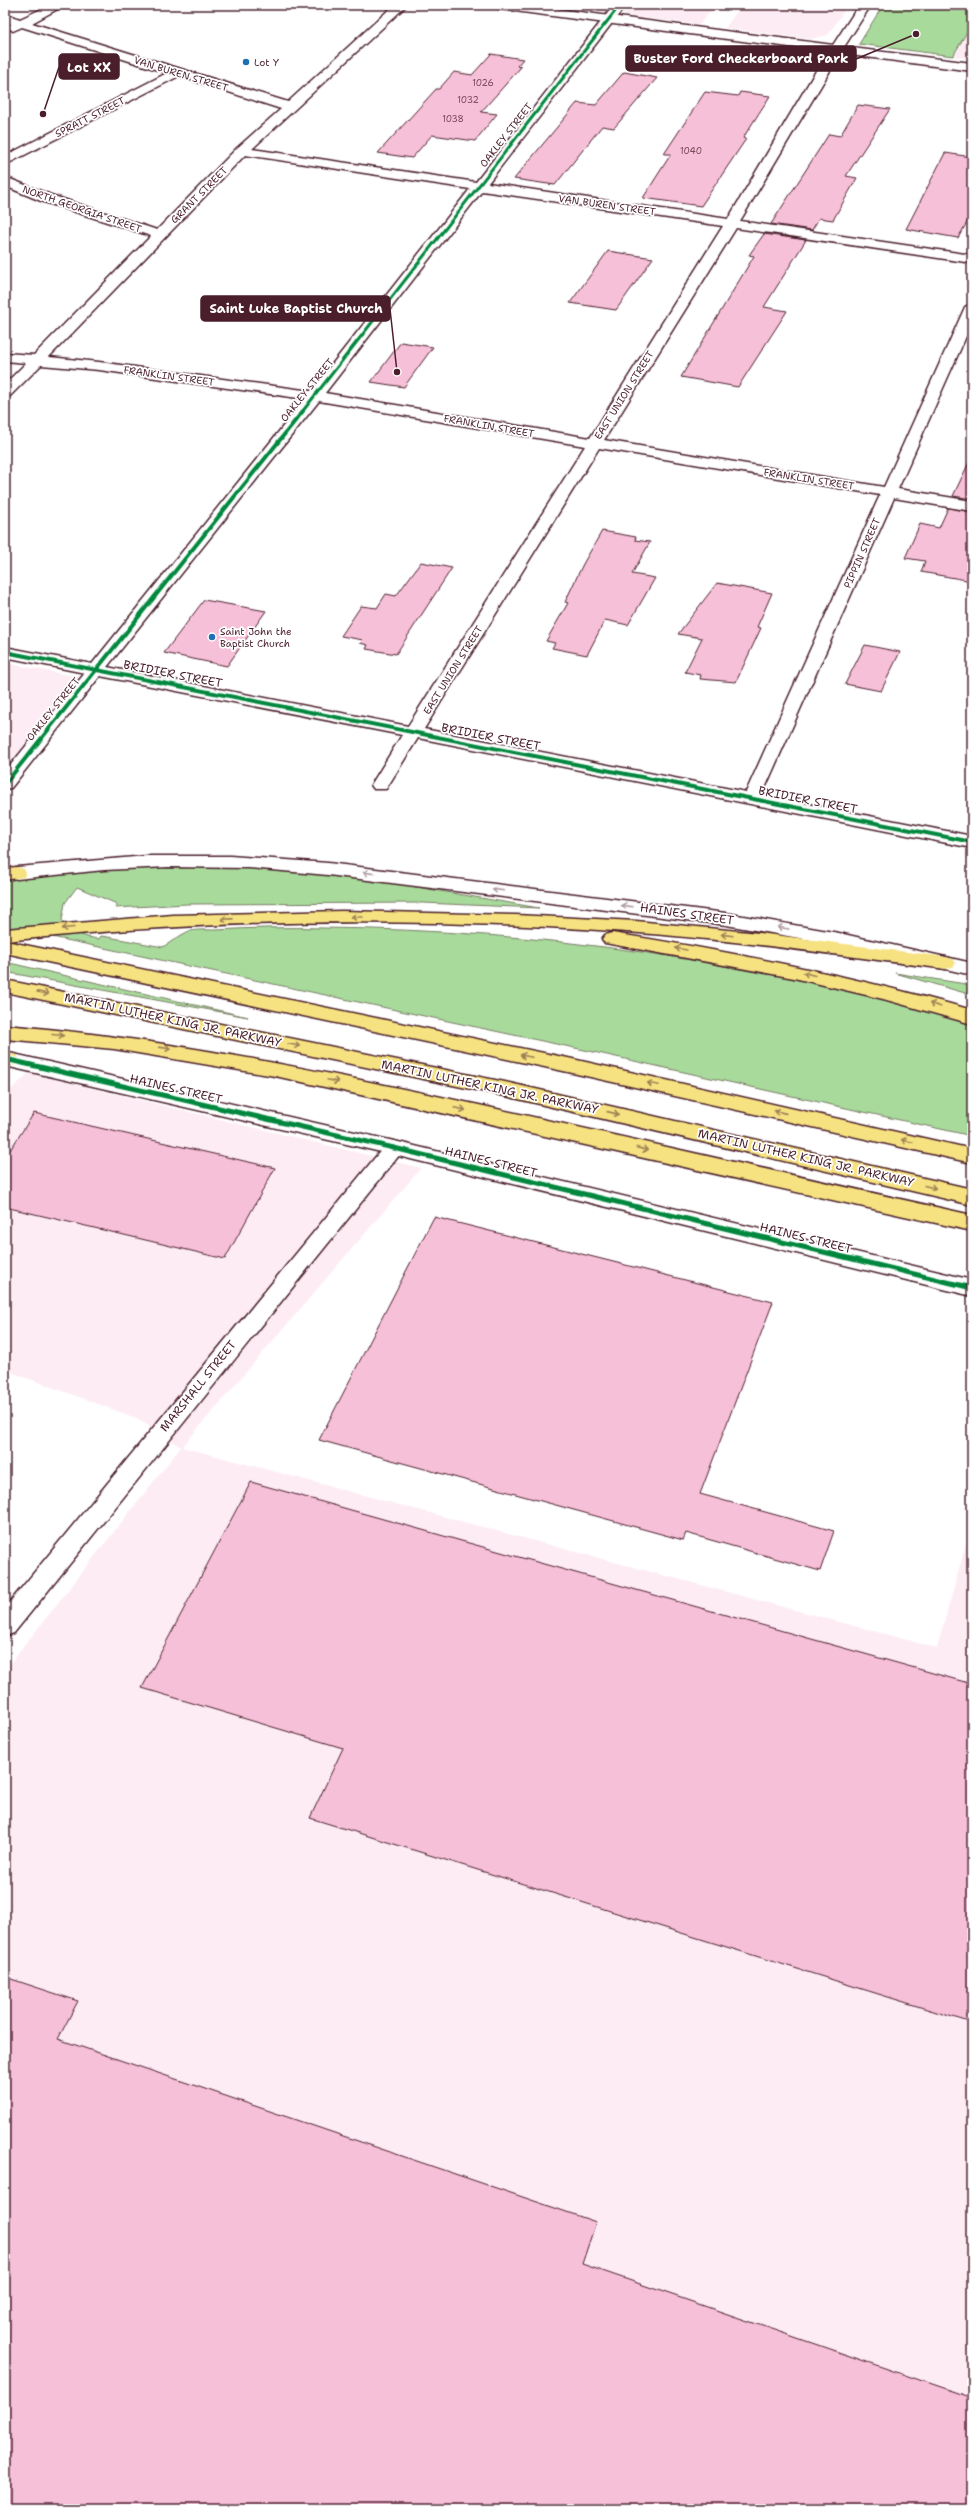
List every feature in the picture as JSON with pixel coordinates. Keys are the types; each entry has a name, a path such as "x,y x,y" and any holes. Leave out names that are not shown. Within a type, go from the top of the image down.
{"highway":[{"path":"5,935 107,925 223,919 396,917 566,922 696,932 946,963"},
{"path":"396,917 572,933 713,954 786,968 972,1016"},
{"path":"5,947 516,1054 972,1156"},
{"name":"MARTIN LUTHER KING JR. PARKWAY","path":"5,986 505,1089 972,1197"},
{"path":"5,1032 126,1042 265,1066 972,1223"}],"street":[{"path":"5,30 59,5"},
{"name":"GRANT STREET","path":"5,393 242,151 401,5"},
{"path":"499,5 972,67"},
{"name":"OAKLEY STREET","path":"5,784 314,396 620,5"},
{"name":"EAST UNION STREET","path":"380,785 732,223 829,59 865,5"},
{"name":"VAN BUREN STREET","path":"5,18 176,73 289,107"},
{"name":"SPRATT STREET","path":"5,161 176,73"},
{"name":"VAN BUREN STREET","path":"242,151 972,258"},
{"name":"NORTH GEORGIA STREET","path":"5,181 46,198 160,235"},
{"name":"PIPPIN STREET","path":"751,800 972,307"},
{"name":"FRANKLIN STREET","path":"5,357 107,367 314,396 972,506"},
{"name":"BRIDIER STREET","path":"5,652 97,669 751,800 972,842"},
{"name":"HAINES STREET","path":"9,872 142,862 190,861 293,865 726,919 818,935 972,969"},
{"name":"HAINES STREET","path":"6,1061 394,1148 972,1288"},
{"name":"MARSHALL STREET","path":"5,1626 394,1148"}],"shaded area":[{"path":"630,5 715,5 699,25 622,15"},
{"path":"742,5 848,5 828,35 810,39 725,28"},
{"path":"972,23 972,59 953,56"},
{"path":"5,663 79,677 5,769"},
{"path":"29,1073 421,1168 182,1447 937,1648 972,1522 972,2509 5,2509 5,1670 181,1447 139,1419 5,1370 5,1095"}],"green space":[{"path":"883,5 972,5 972,23 953,56 859,44"},
{"path":"227,866 295,870 370,879 539,908 423,903 187,904 115,908 117,904 77,887 65,903 62,920 73,931 88,937 99,939 101,936 163,947 187,932 194,930 310,928 405,930 488,935 651,953 813,983 893,1001 972,1023 972,1136 589,1051 5,927 5,880 60,873 116,869"},
{"path":"5,962 248,1017 5,972"},
{"path":"895,973 972,985 972,995"}],"building":[{"path":"491,54 523,59 517,66 521,67 481,112 497,114 475,141 432,135 412,158 378,153 436,89 439,89 454,72 472,75"},
{"path":"624,72 657,78 614,128 602,126 555,185 514,179 577,103 596,105"},
{"path":"705,92 738,96 740,92 770,96 743,138 746,139 701,206 643,198 671,154 664,154"},
{"path":"858,105 890,109 846,176 857,178 833,220 819,218 812,230 771,224 829,134 840,136"},
{"path":"945,153 972,157 972,214 958,238 906,229"},
{"path":"764,234 806,240 764,307 787,311 738,387 681,377 754,256 749,255"},
{"path":"608,251 653,258 616,310 570,303"},
{"path":"401,342 433,347 404,387 371,382"},
{"path":"972,456 972,499 953,496"},
{"path":"948,508 972,512 972,581 921,572 925,561 905,558 920,524 939,528"},
{"path":"602,531 636,537 635,540 650,542 632,574 655,578 628,625 605,620 587,655 552,648 555,643 546,641 568,603 565,602 583,564"},
{"path":"421,562 452,568 396,654 366,649 368,645 360,643 363,640 341,636 361,606 377,608 386,594 396,596"},
{"path":"717,583 772,593 757,627 761,628 736,682 700,679 701,675 685,672 702,638 678,634"},
{"name":"Saint John the Baptist Church","path":"204,600 266,611 227,666 164,653"},
{"path":"865,645 900,652 881,691 845,684"},
{"path":"34,1113 275,1168 225,1259 5,1207 5,1158"},
{"path":"434,1217 773,1302 700,1494 834,1531 820,1571 686,1533 683,1540 319,1440"},
{"path":"251,1482 972,1684 972,2023 310,1818 343,1748 142,1688"},
{"path":"5,1977 78,2001 58,2039 596,2222 582,2264 972,2398 972,2509 5,2509"}],"cycle path":[{"path":"5,784 327,381 620,5"},
{"path":"5,652 972,842"},
{"path":"5,1059 394,1148 972,1288"}],"place":[{"name":"Buster Ford Checkerboard Park","path":"916,34"},
{"name":"Lot Y","path":"246,62"},
{"name":"Lot XX","path":"43,114"},
{"name":"Saint Luke Baptist Church","path":"397,372"},
{"name":"Saint John the Baptist Church","path":"212,637"}]}
